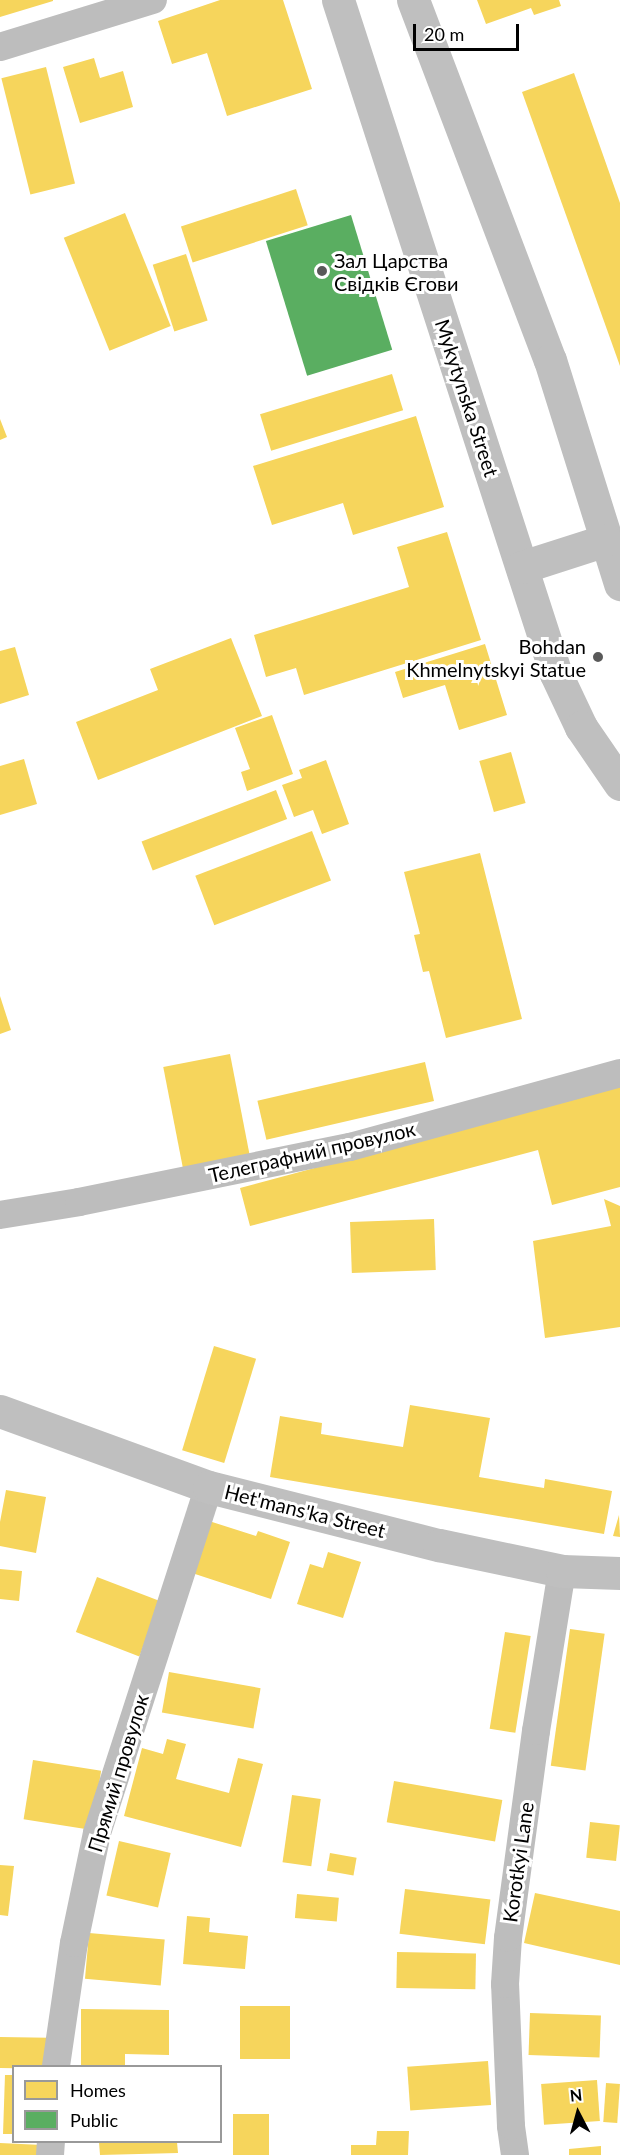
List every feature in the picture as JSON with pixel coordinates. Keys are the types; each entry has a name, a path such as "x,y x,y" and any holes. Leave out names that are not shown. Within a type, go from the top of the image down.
{"street":[{"path":"0,47 153,0"},
{"name":"Mykytynska Street","path":"338,0 522,567 568,701 581,727 620,784"},
{"path":"413,0 550,360 620,584"},
{"path":"522,567 606,540"},
{"name":"Телеграфний провулок","path":"0,1215 79,1202 350,1147 620,1073"},
{"name":"Het'mans'ka Street","path":"0,1411 209,1487 439,1545 562,1571 620,1573"},
{"name":"Прямий провулок","path":"56,2065 74,1943 97,1833 209,1487"},
{"name":"Korotkyi Lane","path":"515,2155 511,2126 505,1984 508,1938 536,1731 562,1571"}],"building: Homes":[{"path":"0,0 53,0 53,1 0,17"},
{"path":"220,0 283,0 312,89 227,116 207,53 172,64 158,21"},
{"path":"477,0 559,0 561,6 534,15 531,8 486,24"},
{"path":"94,58 100,78 123,71 133,107 80,123 63,67"},
{"path":"46,67 75,183 30,195 1,78"},
{"path":"574,73 620,203 620,366 522,92"},
{"path":"296,189 308,225 193,263 181,226"},
{"path":"125,213 171,326 110,351 64,238"},
{"path":"186,254 208,321 174,331 153,265"},
{"path":"392,374 403,410 271,451 260,414"},
{"path":"416,416 444,507 353,535 343,503 272,525 253,466"},
{"path":"0,419 7,437 0,440"},
{"path":"447,532 481,640 304,695 296,668 266,677 254,635 409,587 397,547"},
{"path":"231,638 262,716 98,780 76,722 158,690 150,669"},
{"path":"485,644 507,715 459,730 445,685 403,698 395,672"},
{"path":"15,647 29,695 0,704 0,651"},
{"path":"272,715 293,774 247,791 241,772 250,769 235,728"},
{"path":"511,752 526,803 494,812 479,761"},
{"path":"24,759 37,804 0,815 0,766"},
{"path":"326,760 349,824 322,834 313,810 294,817 282,785 302,778 299,770"},
{"path":"276,790 287,819 153,871 142,842"},
{"path":"312,831 331,880 214,925 195,876"},
{"path":"480,853 522,1019 446,1038 429,971 423,972 414,935 420,934 404,872"},
{"path":"0,996 11,1030 0,1034"},
{"path":"230,1054 250,1155 183,1168 163,1067"},
{"path":"425,1062 434,1101 266,1140 257,1101"},
{"path":"620,1086 620,1187 552,1205 538,1150 250,1226 240,1188"},
{"path":"604,1199 620,1206 620,1327 545,1338 533,1241 611,1226"},
{"path":"434,1219 436,1270 352,1273 350,1222"},
{"path":"214,1346 256,1359 224,1463 182,1450"},
{"path":"410,1405 490,1418 479,1477 544,1488 545,1479 612,1491 604,1534 270,1477 280,1416 322,1423 321,1434 403,1447"},
{"path":"6,1490 46,1497 36,1553 0,1546 0,1522"},
{"path":"619,1515 620,1537 613,1536"},
{"path":"209,1521 256,1536 258,1531 290,1542 271,1599 192,1573"},
{"path":"328,1552 361,1562 343,1618 297,1604 310,1564 323,1568"},
{"path":"0,1569 22,1571 19,1601 0,1599"},
{"path":"97,1577 160,1601 139,1656 76,1632"},
{"path":"570,1629 605,1634 585,1771 551,1766"},
{"path":"505,1632 531,1636 515,1733 490,1729"},
{"path":"169,1672 261,1688 253,1729 162,1712"},
{"path":"167,1739 186,1744 176,1779 229,1793 238,1758 263,1764 241,1847 124,1816 142,1748 163,1754"},
{"path":"33,1760 101,1771 92,1830 24,1819"},
{"path":"394,1781 502,1800 495,1841 387,1822"},
{"path":"292,1795 321,1799 311,1866 283,1862"},
{"path":"590,1822 620,1825 616,1861 586,1858"},
{"path":"119,1841 171,1853 158,1907 106,1896"},
{"path":"330,1853 357,1858 353,1875 327,1871"},
{"path":"0,1865 14,1866 8,1916 0,1915"},
{"path":"405,1889 490,1899 485,1944 400,1934"},
{"path":"535,1893 620,1911 620,1965 524,1943"},
{"path":"297,1894 339,1898 337,1922 295,1918"},
{"path":"187,1916 210,1918 209,1932 248,1936 245,1969 183,1964"},
{"path":"89,1933 165,1940 161,1985 85,1979"},
{"path":"397,1952 476,1953 475,1989 396,1988"},
{"path":"240,2006 290,2006 290,2059 240,2059"},
{"path":"81,2009 169,2010 169,2055 125,2054 125,2065 81,2065"},
{"path":"530,2013 601,2015 599,2057 529,2055"},
{"path":"0,2037 49,2038 49,2065 12,2065 12,2068 0,2068"},
{"path":"488,2061 491,2105 410,2111 407,2067"},
{"path":"5,2075 12,2075 12,2134 3,2134"},
{"path":"597,2080 600,2121 544,2125 541,2084"},
{"path":"606,2083 620,2084 617,2123 603,2122"},
{"path":"233,2114 269,2114 269,2155 233,2155"},
{"path":"377,2131 409,2131 408,2155 351,2155 351,2145 376,2145"},
{"path":"0,2143 42,2145 41,2155 0,2155"},
{"path":"99,2143 177,2143 178,2153 100,2155"},
{"path":"601,2146 601,2155 569,2155 569,2149"}],"building: Public":[{"name":"Зал Царства Свідків Єгови","path":"351,215 392,350 307,376 266,241"}],"place":[{"name":"Зал Царства Свідків Єгови","path":"322,271"},
{"name":"Bohdan Khmelnytskyi Statue","path":"598,657"}]}
